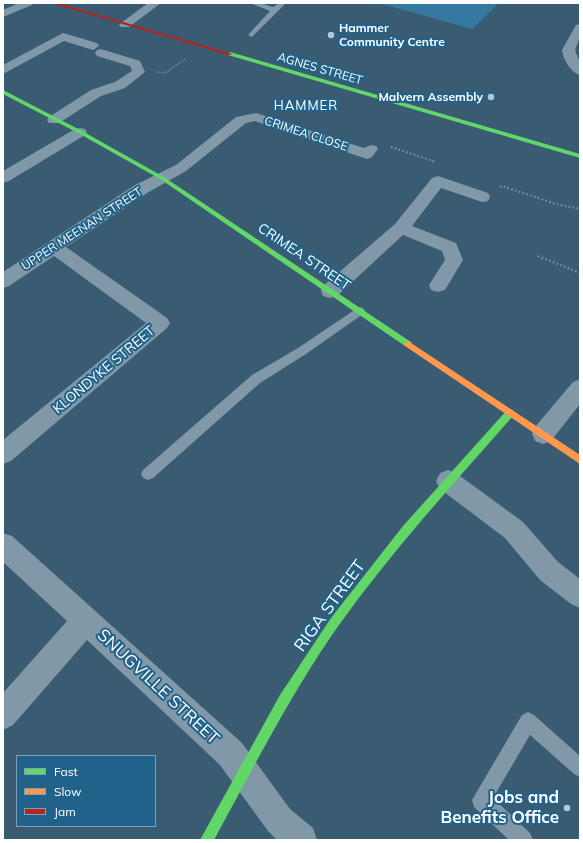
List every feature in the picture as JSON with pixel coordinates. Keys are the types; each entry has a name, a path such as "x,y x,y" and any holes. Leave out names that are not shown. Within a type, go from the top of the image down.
{"street":[{"path":"3,14 28,3"},
{"name":"AGNES STREET","path":"53,3 580,156"},
{"path":"125,25 155,3"},
{"path":"580,28 567,52 570,60 580,71"},
{"path":"3,70 64,37 135,64 139,72 120,85 96,93 54,120"},
{"name":"CRIMEA STREET","path":"5,95 80,132 162,178 580,460"},
{"name":"CRIMEA CLOSE","path":"162,178 181,168 241,120 256,118 367,154 371,149"},
{"path":"3,178 80,132"},
{"name":"UPPER MEENAN STREET","path":"3,281 141,189 162,178"},
{"path":"330,291 401,228 438,181 482,197"},
{"path":"401,228 450,247 454,260 438,285"},
{"name":"KLONDYKE STREET","path":"3,454 160,323 54,247"},
{"path":"542,434 580,388"},
{"name":"RIGA STREET","path":"207,840 290,689 347,606 448,481 510,413"},
{"path":"448,481 514,530 549,572 580,595"},
{"name":"SNUGVILLE STREET","path":"3,545 231,754 244,773 290,830"},
{"path":"3,715 86,620"}],"lane":[{"path":"253,3 274,10"},
{"path":"252,35 274,10 284,3"},
{"path":"148,474 256,379 302,351 358,311"},
{"path":"523,840 481,800 528,721 580,768"}],"path":[{"path":"162,72 165,72 202,47"},
{"path":"371,149 385,145 433,161 438,181"},
{"path":"482,197 502,186 556,204 580,209"},
{"path":"538,256 580,273"}],"shaded area":[{"path":"378,3 499,3 472,29"}],"traffic: fast":[{"path":"230,54 580,156"},
{"path":"3,92 80,132 162,178 408,344"},
{"path":"207,840 284,699 335,622 358,590 407,530 510,413"}],"traffic: slow":[{"path":"408,344 580,460"}],"traffic: jam":[{"path":"53,3 230,54"}],"place":[{"name":"Hammer Community Centre","path":"331,35"},
{"name":"Malvern Assembly","path":"491,97"},
{"name":"Jobs and Benefits Office","path":"567,808"}],"district":[{"name":"HAMMER","path":"306,106"}]}
